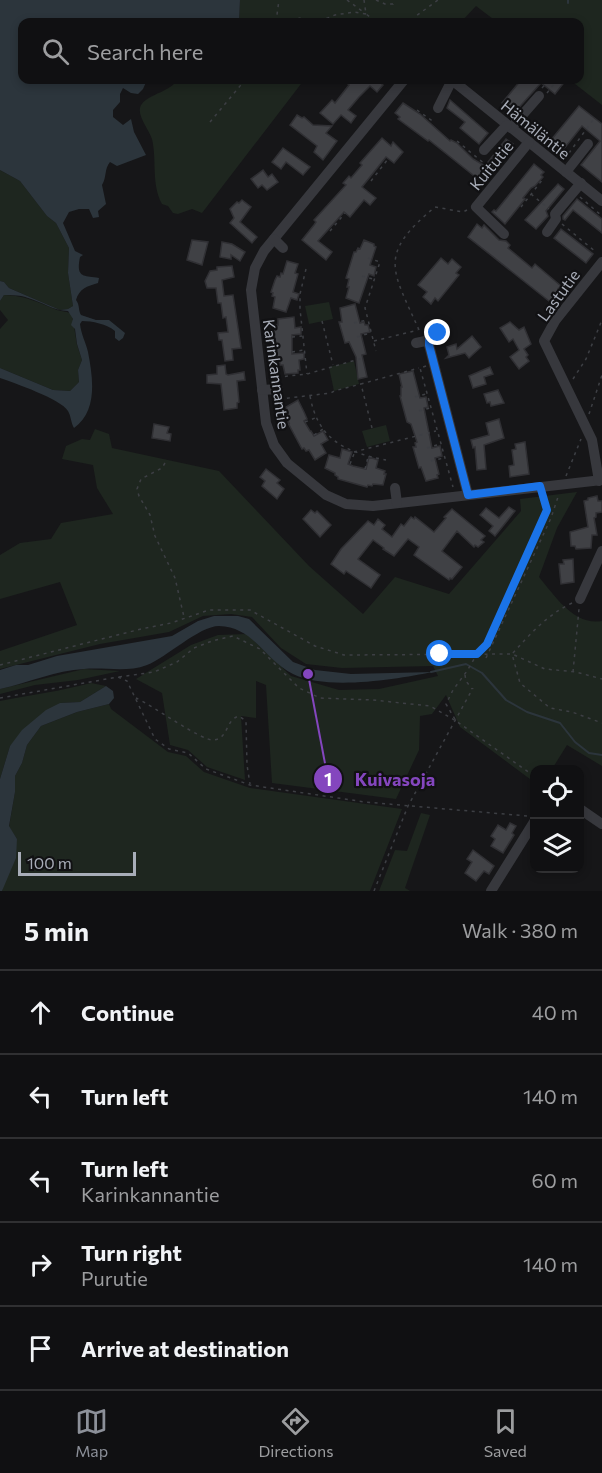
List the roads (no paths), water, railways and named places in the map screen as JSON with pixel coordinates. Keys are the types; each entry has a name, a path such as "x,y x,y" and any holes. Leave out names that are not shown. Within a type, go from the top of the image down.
{"street":[{"name":"Karinkannantie","path":"401,84 341,166 299,217 274,239 255,268 251,290 266,423 274,446 287,463 326,495 346,504 373,506 600,481"},
{"path":"438,108 450,84"},
{"name":"Hämäläntie","path":"457,84 566,172 577,188 602,201"},
{"path":"484,150 539,96"},
{"name":"Kuitutie","path":"504,234 476,207 529,142"},
{"path":"566,172 588,144"},
{"path":"546,232 555,214 577,188"},
{"path":"274,239 284,248"},
{"name":"Lastutie","path":"599,257 544,341 592,440 600,481"},
{"path":"416,343 429,340 438,333"},
{"path":"429,340 468,495"},
{"path":"262,390 278,388"},
{"path":"395,489 397,503"},
{"path":"580,599 602,552"},
{"path":"584,812 602,824"},
{"path":"491,891 530,828"}],"waterway":[{"path":"431,672 466,664 482,673 506,700 527,712 560,723 575,742 589,753 602,755"}],"place":[{"name":"Kuivasoja","path":"308,674"}]}
